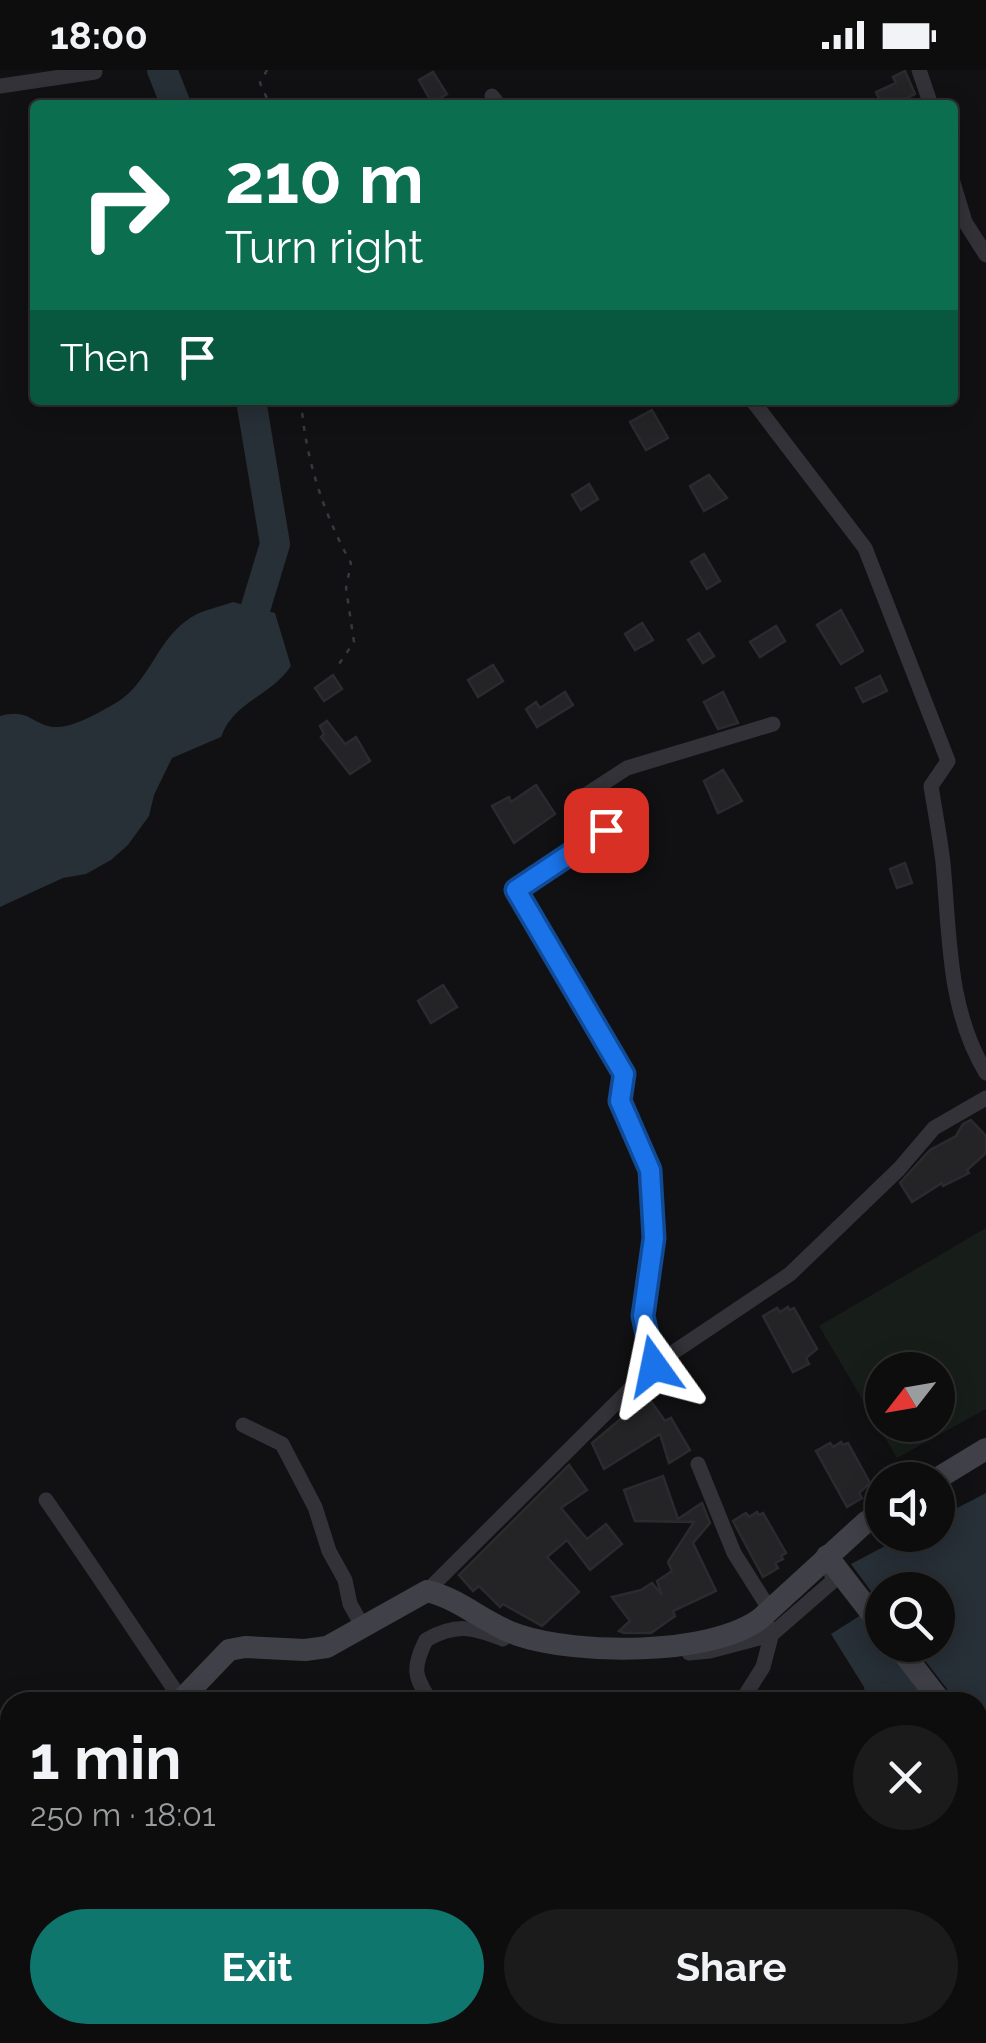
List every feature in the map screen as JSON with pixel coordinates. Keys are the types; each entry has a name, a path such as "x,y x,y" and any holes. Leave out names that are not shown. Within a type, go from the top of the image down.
{"street":[{"path":"919,70 929,100"},
{"path":"0,86 95,72"},
{"path":"959,226 986,255"},
{"path":"756,405 865,548 948,761 931,786 943,860 952,982 972,1050 986,1073"},
{"path":"654,1366 643,1316 654,1238 650,1170 620,1101 624,1074 516,890 606,830 584,796 628,768 773,724"},
{"path":"190,1692 229,1650 245,1646 304,1650 327,1647 427,1591 654,1366 790,1274 899,1168 934,1128 986,1098"},
{"path":"243,1424 282,1444 316,1507 329,1551 345,1580 350,1604 362,1627"},
{"path":"955,1469 986,1450"},
{"path":"698,1464 734,1553 771,1624 763,1667 747,1692"},
{"path":"46,1500 174,1692"},
{"path":"424,1692 416,1679 416,1659 426,1640 454,1629 472,1627 540,1652 581,1657 710,1652 771,1624 827,1556 865,1526"},
{"path":"827,1556 865,1605"},
{"path":"427,1591 458,1602 491,1624 515,1634 546,1643 593,1648 680,1644 771,1624"},
{"path":"909,1662 933,1692"}],"path":[{"path":"267,70 260,83 268,100"},
{"path":"301,405 304,436 314,474 334,532 351,563 346,588 354,642 340,664"}],"shaded area":[{"path":"233,602 275,613 291,666 234,715 221,737 172,758 154,795 149,816 128,845 111,860 86,874 63,878 0,907 0,716 19,714 58,727 94,715 136,686 178,627 200,613"},
{"path":"986,1228 986,1409 955,1426 955,1352 865,1352 865,1404 819,1326"},
{"path":"888,1442 926,1442 897,1458"},
{"path":"986,1493 986,1692 949,1692 926,1662 955,1662 955,1572 865,1572 865,1583 851,1564 874,1552 955,1552 955,1509"},
{"path":"861,1615 865,1620 865,1662 898,1662 921,1692 865,1692 831,1634"}],"building":[{"path":"905,71 915,94 903,100 880,100 876,92 896,83 893,77"},
{"path":"433,72 447,94 430,100 419,80"},
{"path":"652,410 668,438 646,450 630,422"},
{"path":"709,475 727,498 704,511 690,486"},
{"path":"589,484 598,499 581,510 572,495"},
{"path":"704,554 720,581 707,589 691,562"},
{"path":"841,610 863,651 841,664 817,625"},
{"path":"642,623 653,640 635,650 625,634"},
{"path":"776,626 785,641 760,657 750,642"},
{"path":"699,633 714,656 703,663 688,640"},
{"path":"493,665 503,681 478,697 468,680"},
{"path":"333,675 342,689 324,701 315,688"},
{"path":"880,676 887,691 863,702 856,688"},
{"path":"565,692 573,705 537,727 526,709 536,702 540,708"},
{"path":"723,692 738,723 718,729 704,702"},
{"path":"327,721 345,744 356,737 370,761 350,774 321,737 324,734 320,726"},
{"path":"723,770 742,801 718,813 704,781"},
{"path":"536,785 555,814 514,843 492,806 509,797 511,802"},
{"path":"905,863 912,883 897,888 890,869"},
{"path":"443,985 457,1007 431,1023 418,1001"},
{"path":"971,1120 986,1136 986,1153 967,1170 969,1173 943,1186 942,1183 912,1202 900,1183 930,1150 956,1136 963,1124"},
{"path":"794,1308 817,1349 806,1358 809,1364 793,1372 763,1316"},
{"path":"645,1393 665,1421 671,1418 690,1450 669,1463 660,1434 604,1469 592,1443"},
{"path":"830,1443 833,1447 848,1443 865,1474 865,1488 859,1493 862,1498 847,1507 816,1451"},
{"path":"569,1465 587,1490 561,1508 587,1539 606,1524 622,1544 590,1570 567,1540 547,1557 579,1592 542,1626 503,1604 500,1607 479,1586 473,1591 459,1575"},
{"path":"663,1476 678,1519 702,1503 710,1523 693,1543 716,1591 673,1611 675,1616 651,1633 624,1633 619,1631 630,1621 612,1597 652,1583 662,1595 657,1581 672,1571 668,1562 694,1522 635,1521 624,1490"},
{"path":"763,1513 786,1553 775,1563 778,1568 763,1577 733,1521"}],"waterway":[{"path":"162,70 174,100"},
{"path":"244,646 275,544 252,405"}],"route":[{"path":"606,830 516,890 624,1074 620,1101 650,1170 654,1238 643,1316 654,1366"}]}
